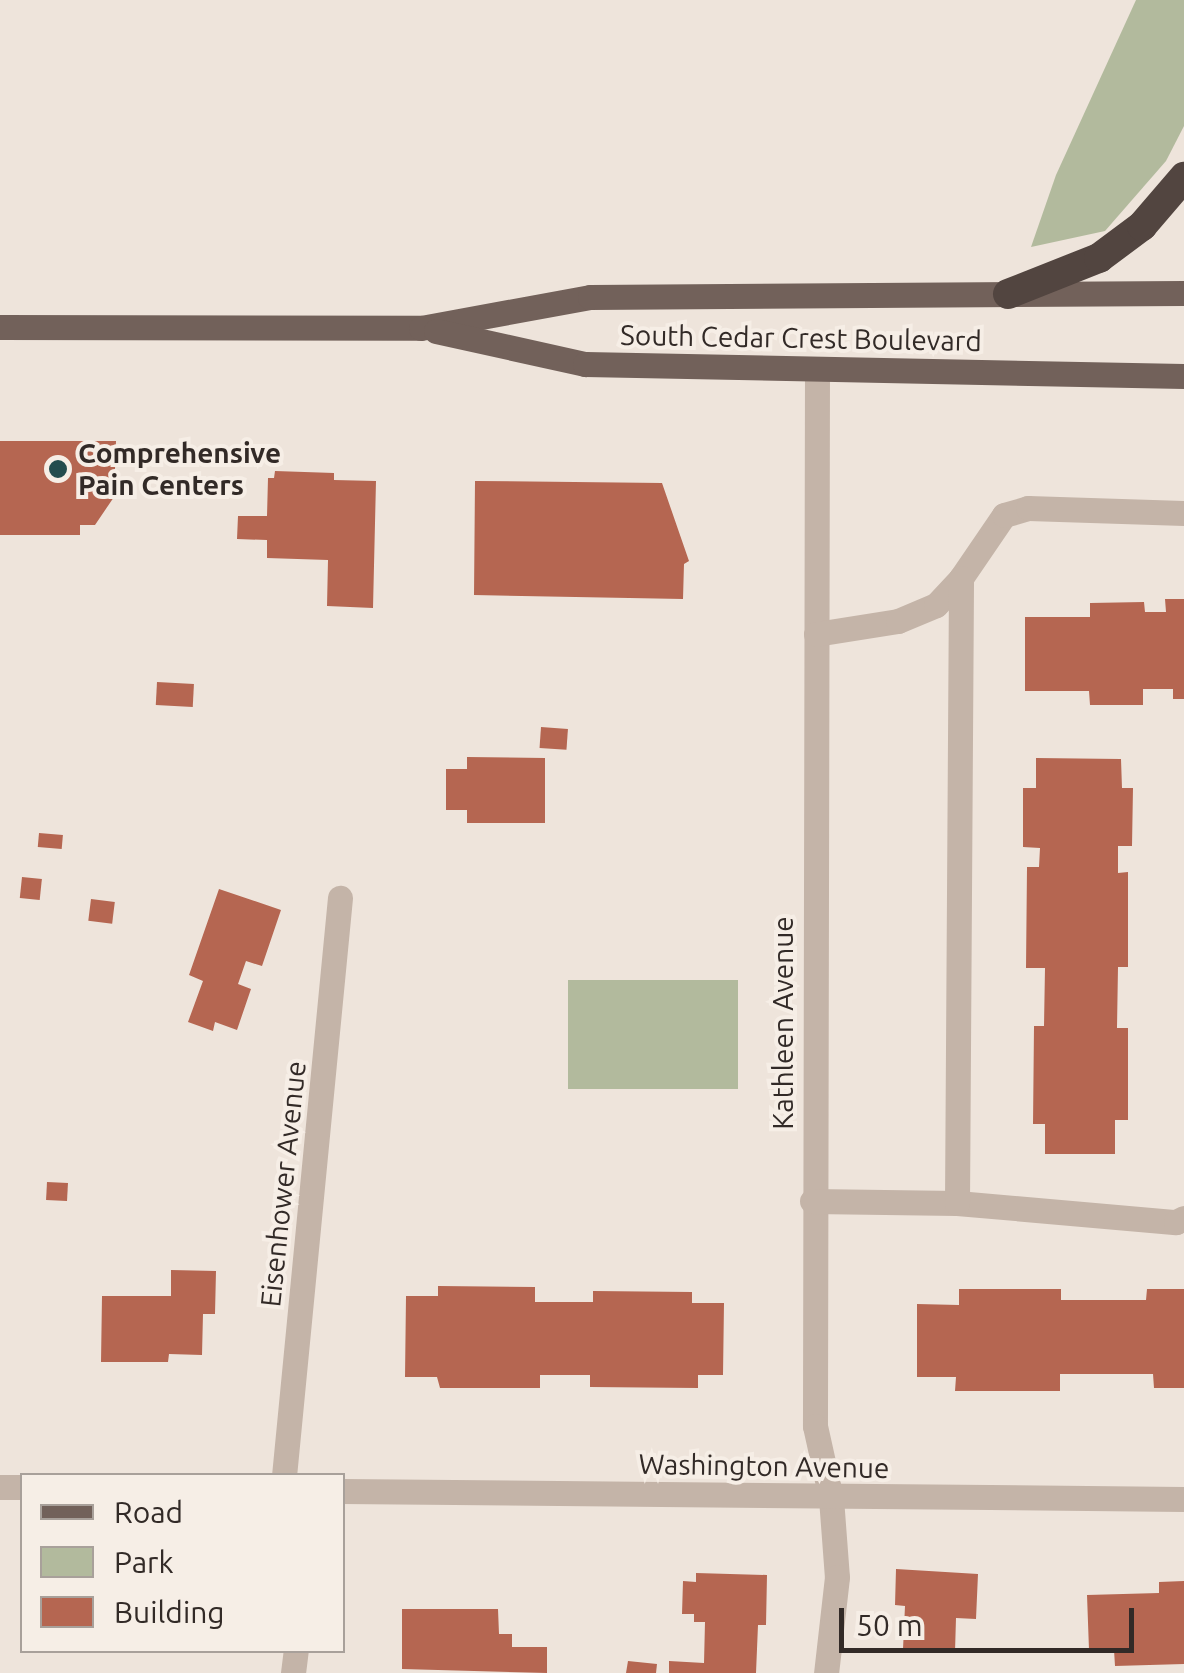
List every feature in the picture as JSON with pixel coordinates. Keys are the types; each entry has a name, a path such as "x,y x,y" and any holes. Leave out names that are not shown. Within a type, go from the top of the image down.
{"highway":[{"path":"1008,294 1099,258 1142,226 1184,176"}],"main road":[{"name":"South Cedar Crest Boulevard","path":"0,327 422,328 590,297 1184,293"},
{"name":"South Cedar Crest Boulevard","path":"422,328 585,364 1184,376"}],"street":[{"name":"Kathleen Avenue","path":"816,371 812,1202 815,1426 831,1498 837,1577 826,1673"},
{"path":"816,634 914,616 936,605 962,578 1004,515 1028,508 1184,512"},
{"path":"957,1202 962,578"},
{"name":"Eisenhower Avenue","path":"284,1473 340,898"},
{"path":"812,1202 957,1202 1176,1222 1184,1218"},
{"name":"Washington Avenue","path":"345,1490 1184,1499"}],"green space":[{"path":"1136,0 1184,0 1184,126 1166,161 1105,231 1031,247 1056,175"},
{"path":"568,980 738,980 738,1089 568,1089"}],"building":[{"name":"Comprehensive Pain Centers","path":"0,441 116,441 114,497 95,525 80,525 80,535 0,535"},
{"path":"275,471 334,473 334,480 376,481 373,608 327,606 328,560 267,558 267,540 237,539 238,516 267,516 268,478 274,478"},
{"path":"475,481 662,483 689,561 684,564 683,599 474,595"},
{"path":"1165,599 1184,599 1184,699 1173,699 1173,689 1143,689 1143,705 1090,705 1089,691 1025,691 1025,617 1090,617 1090,603 1144,602 1145,612 1166,612"},
{"path":"157,682 194,684 193,707 156,705"},
{"path":"541,727 568,729 566,750 540,748"},
{"path":"467,757 545,758 545,823 467,823 467,810 446,810 446,769 467,769"},
{"path":"1036,758 1121,759 1122,788 1133,788 1132,846 1118,846 1118,873 1128,872 1128,967 1118,967 1117,1028 1128,1028 1128,1120 1115,1120 1115,1154 1045,1154 1045,1124 1033,1124 1034,1026 1044,1026 1045,968 1026,968 1027,867 1039,867 1040,848 1023,847 1023,788 1036,788"},
{"path":"39,833 63,835 62,849 38,847"},
{"path":"22,877 42,879 40,900 20,898"},
{"path":"219,889 281,910 262,966 246,961 238,984 251,989 237,1030 215,1022 213,1031 188,1022 203,981 189,975"},
{"path":"91,899 115,902 112,924 88,921"},
{"path":"47,1182 68,1183 67,1201 46,1200"},
{"path":"171,1270 216,1271 215,1314 203,1314 202,1355 169,1354 168,1362 101,1362 102,1296 171,1296"},
{"path":"438,1286 535,1287 535,1302 593,1302 593,1291 692,1292 692,1303 724,1303 723,1375 698,1375 698,1388 590,1387 590,1375 540,1375 540,1388 440,1388 437,1377 405,1377 406,1296 438,1296"},
{"path":"959,1289 1061,1289 1061,1300 1146,1300 1147,1289 1184,1289 1184,1388 1154,1388 1153,1374 1060,1374 1060,1391 955,1391 956,1377 917,1377 917,1304 959,1305"},
{"path":"896,1569 978,1574 976,1619 956,1618 955,1652 903,1649 905,1606 895,1605"},
{"path":"696,1573 767,1575 766,1625 758,1625 756,1673 669,1673 669,1661 704,1663 705,1622 694,1622 694,1614 682,1614 683,1581 696,1582"},
{"path":"1184,1581 1184,1664 1115,1666 1114,1650 1089,1650 1087,1595 1159,1593 1159,1582"},
{"path":"402,1609 498,1609 499,1634 512,1634 512,1647 547,1647 547,1673 402,1669"},
{"path":"628,1661 657,1664 656,1673 626,1673"}],"place":[{"name":"Comprehensive Pain Centers","path":"58,469"}]}
